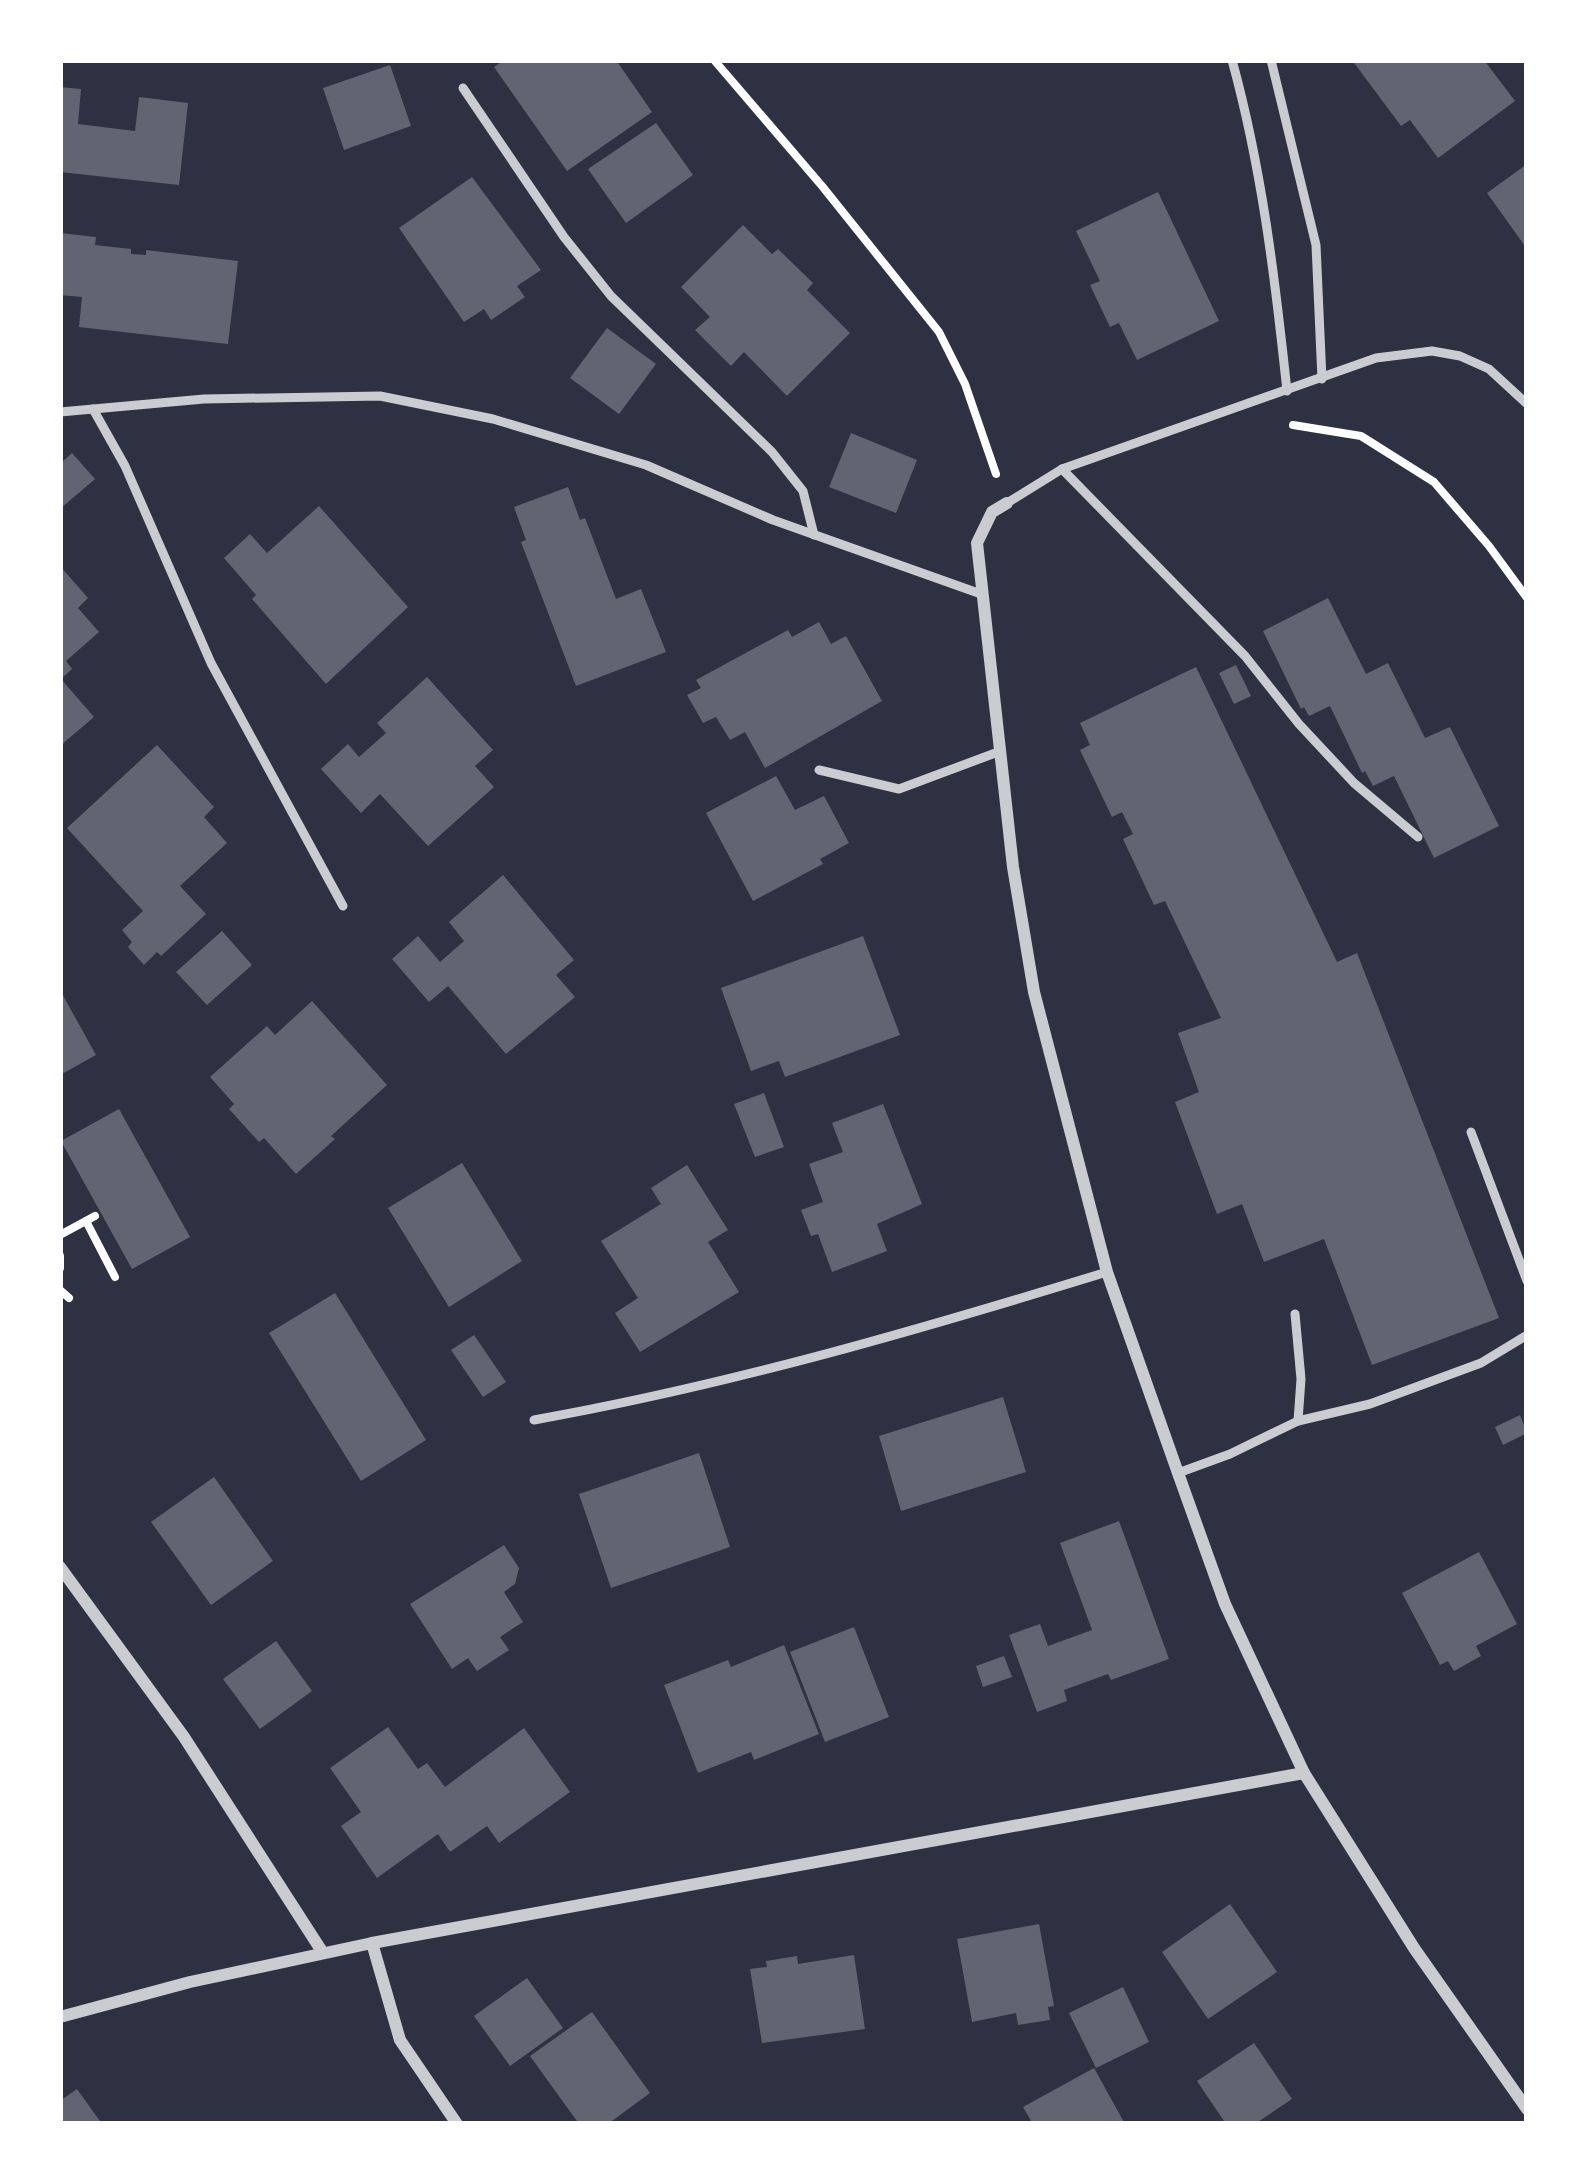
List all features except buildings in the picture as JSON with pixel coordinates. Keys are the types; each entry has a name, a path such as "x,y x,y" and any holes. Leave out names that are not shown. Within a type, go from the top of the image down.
{"street":[{"path":"1006,503 992,512 977,543 998,752 1034,992 1107,1272 1225,1604 1304,1773 1414,1948 1527,2108"},
{"path":"60,1567 184,1737 323,1953"},
{"path":"60,2018 190,1982 372,1943 1304,1773"},
{"path":"372,1943 400,2040 458,2124"}],"lane":[{"path":"1232,60 1271,236 1287,391"},
{"path":"1271,60 1316,245 1322,379"},
{"path":"463,88 564,237 611,296 772,452 803,490 814,535"},
{"path":"1006,503 1062,470 1376,358 1432,351 1460,356 1489,369 1527,404"},
{"path":"60,412 204,399 380,396 493,419 646,465 814,535 981,594"},
{"path":"93,409 124,466 211,663 343,905"},
{"path":"1062,470 1245,656 1354,783 1418,837"},
{"path":"819,770 899,789 998,752"},
{"path":"1471,1132 1527,1281"},
{"path":"534,1420 734,1380 1107,1272"},
{"path":"1295,1313 1301,1379 1298,1421"},
{"path":"1178,1473 1231,1454 1298,1421 1370,1404 1481,1363 1527,1335"}],"path":[{"path":"714,60 939,332 965,384 1006,503"},
{"path":"1253,403 1282,423 1361,436 1434,482 1527,598"},
{"path":"60,1234 90,1218 115,1276"},
{"path":"60,1256 60,1268"},
{"path":"60,1290 69,1298"}]}
